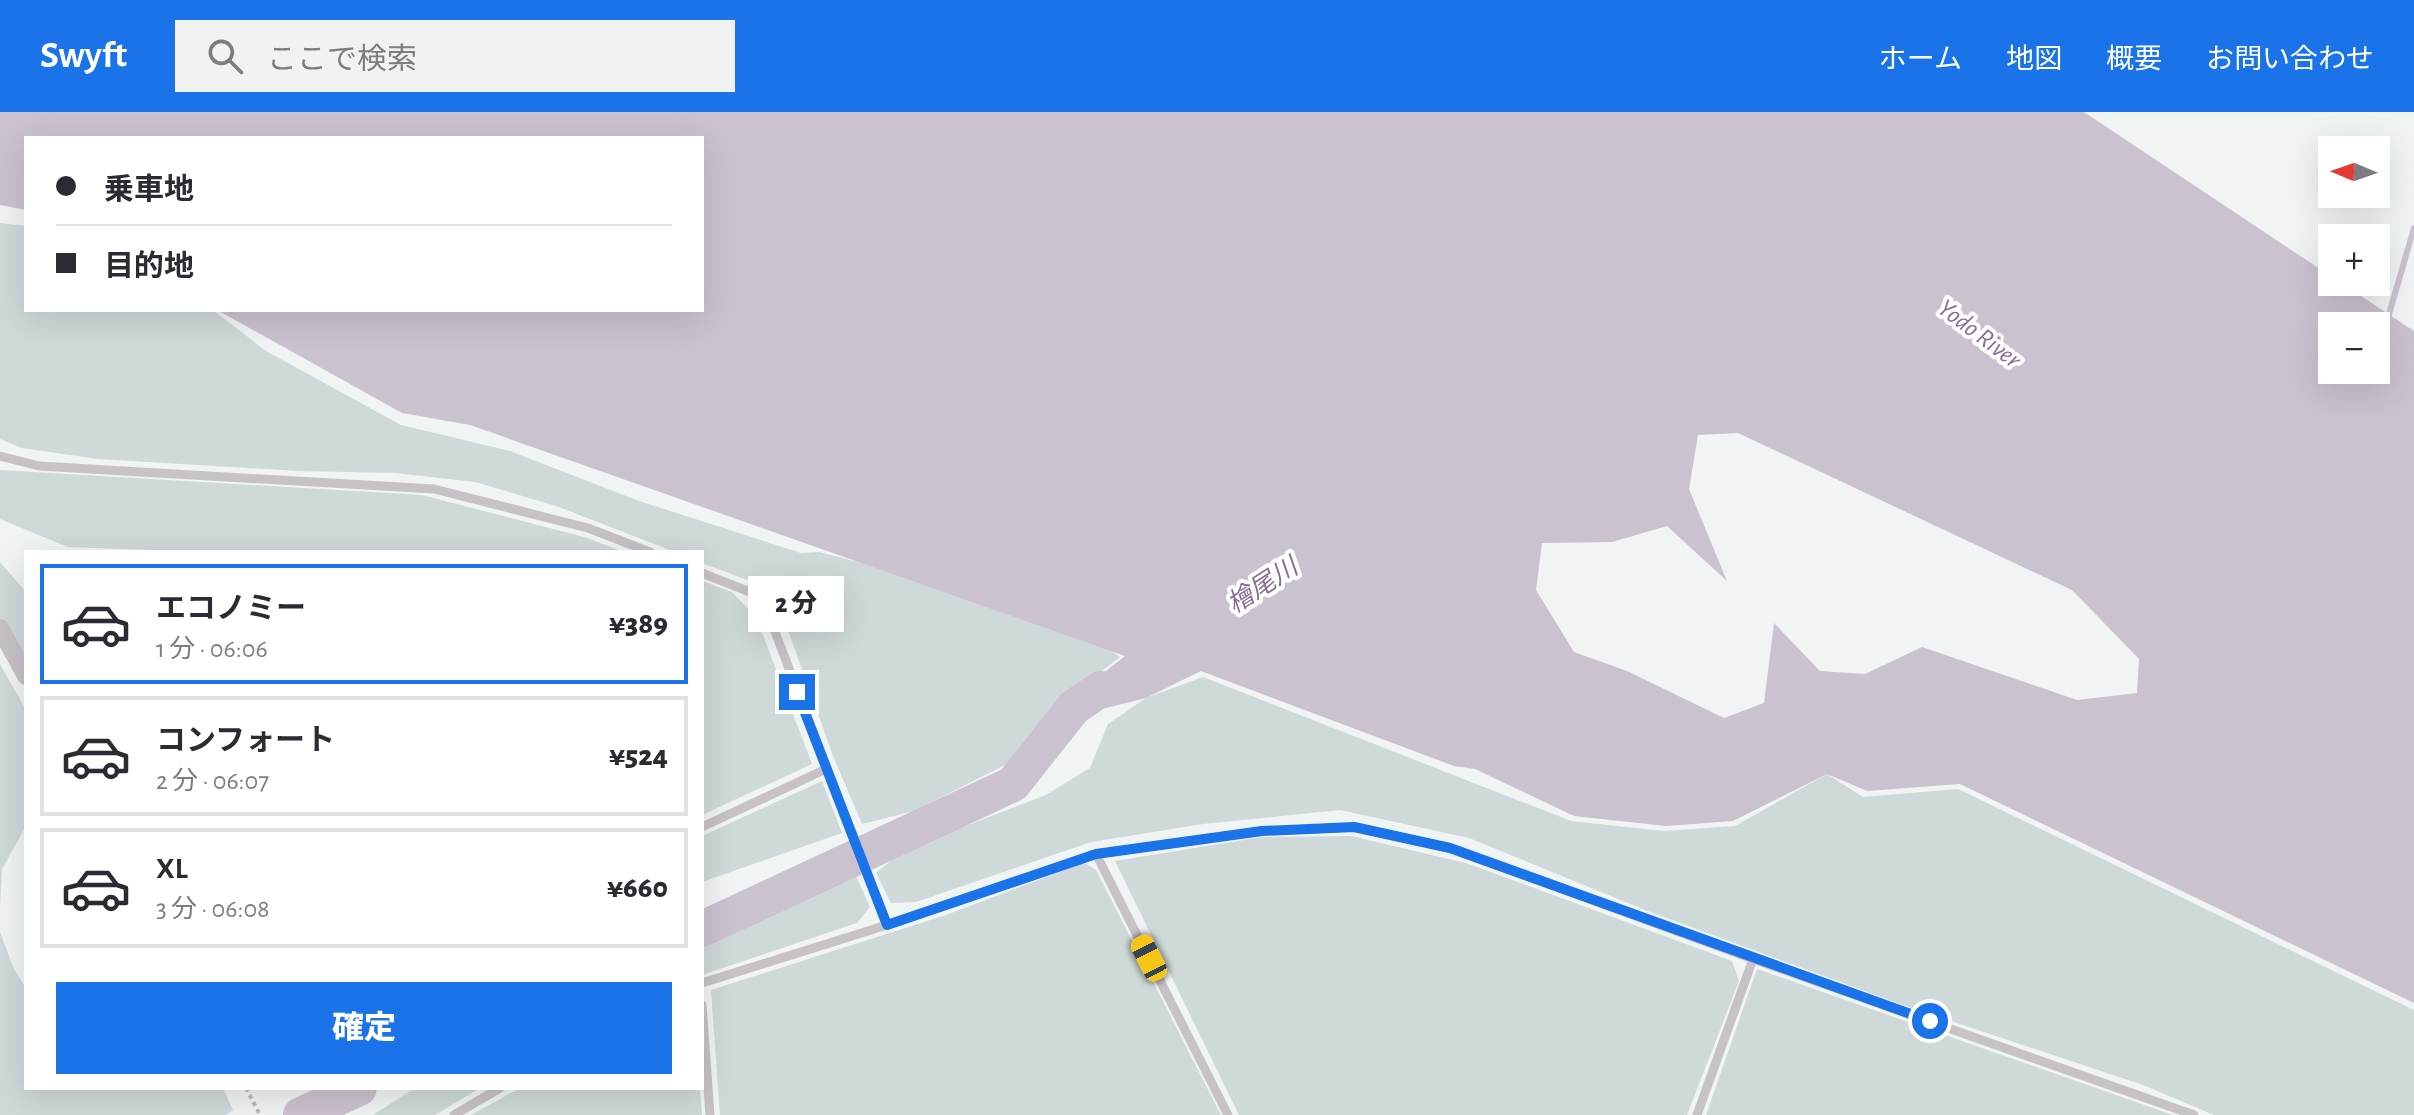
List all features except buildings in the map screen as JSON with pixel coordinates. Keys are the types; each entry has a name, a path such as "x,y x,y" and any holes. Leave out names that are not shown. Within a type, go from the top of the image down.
{"street":[{"path":"0,628 24,672"}],"lane":[{"path":"0,456 39,466 434,489 588,528 645,550"},
{"path":"704,574 755,594 769,616 887,925"},
{"path":"704,826 826,769"},
{"path":"704,982 887,925 1096,854 1262,831 1354,827 1450,848 2194,1115"},
{"path":"1096,854 1228,1115"},
{"path":"1697,1115 1753,959"},
{"path":"704,1032 710,1115"},
{"path":"454,1115 497,1090"}],"path":[{"path":"247,1090 260,1115"}],"shaded area":[{"path":"0,223 24,226 24,312 216,312 266,351 401,425 510,451 639,501 801,553 819,552 866,564 1102,644 1120,657 1071,695 1013,761 914,811 862,824 833,756 784,619 768,588 704,564 704,550 670,550 556,506 475,482 396,473 298,471 98,459 22,448 0,439"},
{"path":"0,470 422,495 584,537 619,550 151,550 68,547 0,519"},
{"path":"0,562 24,590 24,661 0,620"},
{"path":"704,582 732,592 756,617 812,764 704,814"},
{"path":"0,664 24,706 24,830 2,869 0,908"},
{"path":"1203,677 1571,821 1664,831 1735,826 1827,774 1863,797 1958,789 2414,1010 2414,1115 2214,1115 2143,1085 1903,1005 1645,910 1469,838 1340,810 1203,824 1091,842 916,902 891,903 876,873 904,850 1046,795 1090,768 1108,724 1146,698"},
{"path":"822,781 842,833 704,881 704,835"},
{"path":"1351,836 1466,863 1732,961 1739,981 1687,1115 1239,1115 1115,861 1262,837"},
{"path":"1084,863 1096,870 1221,1115 720,1115 711,990 946,915"},
{"path":"853,869 870,907 857,923 704,974 704,937"},
{"path":"0,932 14,969 24,985 24,1090 224,1090 233,1110 226,1115 0,1115"},
{"path":"1757,969 2173,1115 1706,1115"},
{"path":"412,1090 477,1090 435,1115 373,1115"},
{"path":"516,1090 700,1090 702,1115 471,1115"}],"water":[{"name":"Yodo River","path":"0,112 2084,112 2318,268 2318,296 2361,296 2385,312 2318,312 2318,384 2390,384 2390,315 2414,331 2414,1003 1960,784 1867,791 1827,774 1733,821 1666,826 1574,816 1475,769 1454,766 1201,671 1146,698 1066,718 1053,717 1063,705 1125,656 470,425 402,413 221,312 704,312 704,136 24,136 24,210 0,205","holes":["1738,433 2072,590 2139,659 2137,693 2077,700 1922,647 1865,674 1820,671 1774,623 1764,703 1724,718 1627,671 1574,652 1536,590 1542,543 1612,542 1667,526 1727,581 1689,489 1698,435"]}],"waterway":[{"path":"2390,312 2414,228"},
{"name":"檜尾川","path":"704,928 1013,784 1074,707 1101,689"},
{"name":"檜尾川","path":"301,1115 355,1090"}],"route":[{"path":"797,692 887,925 1096,854 1262,831 1354,827 1450,848 1930,1021"}]}
